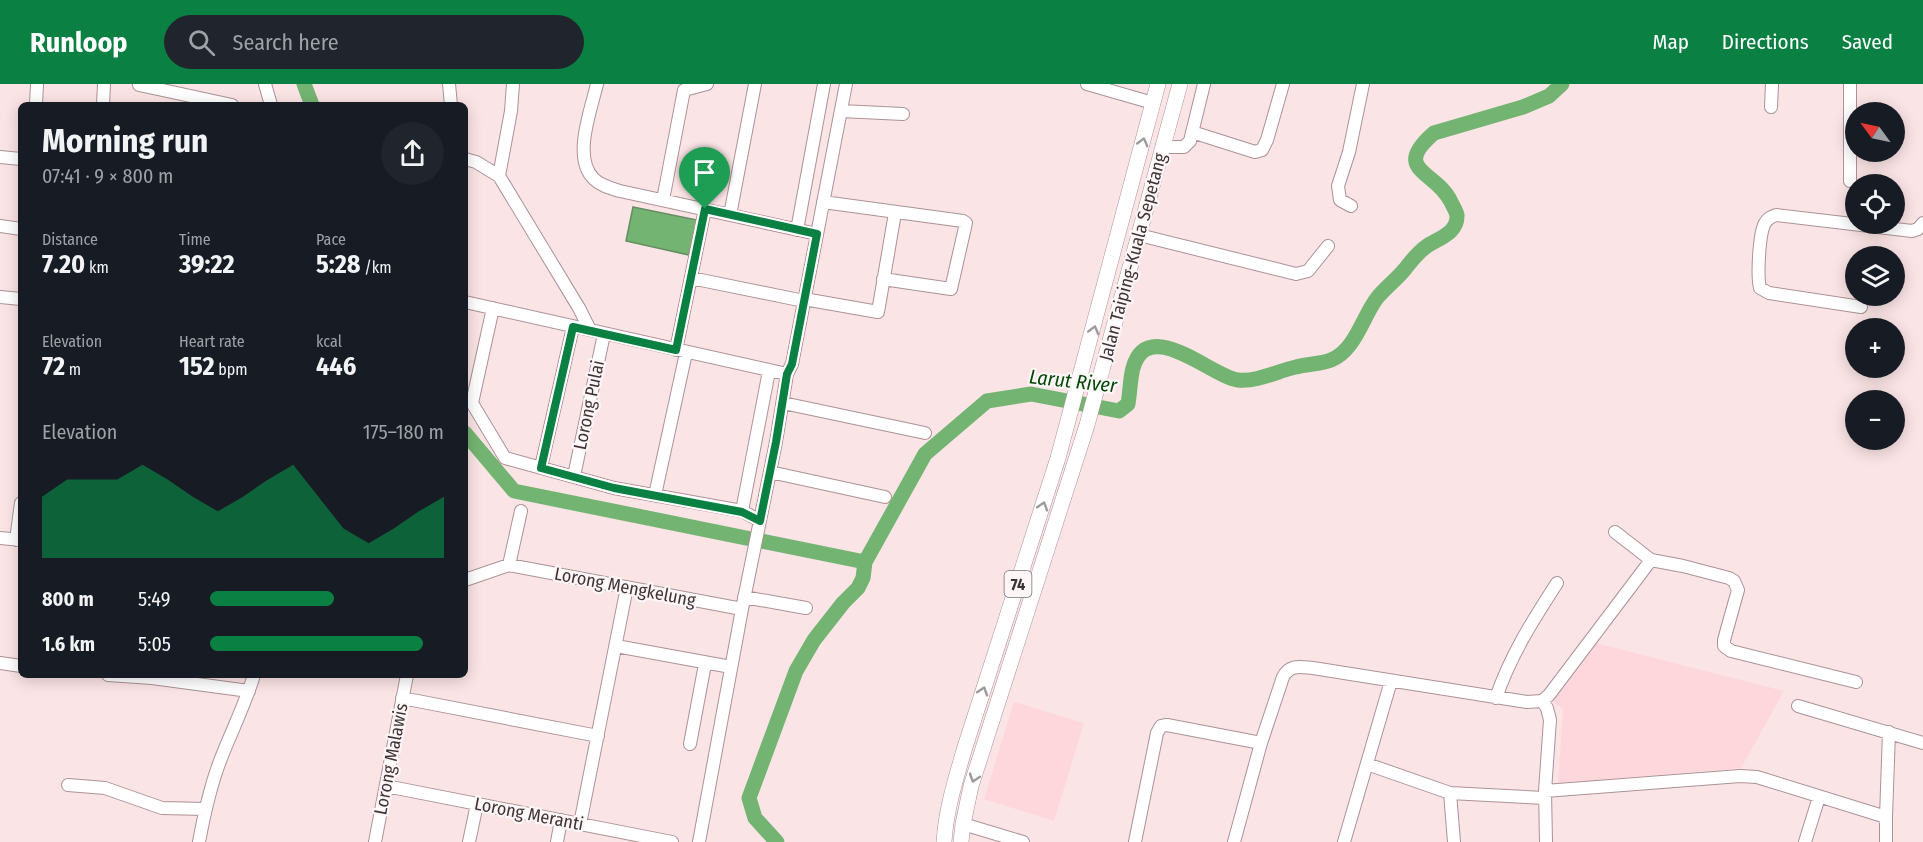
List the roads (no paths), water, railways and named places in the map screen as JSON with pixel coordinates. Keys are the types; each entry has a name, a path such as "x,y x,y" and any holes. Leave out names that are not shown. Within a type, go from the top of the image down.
{"main road":[{"name":"Jalan Taiping-Kuala Sepetang","path":"944,842 946,821 959,769 1079,387 1158,84"},
{"name":"Jalan Taiping-Kuala Sepetang","path":"961,842 972,786 1087,425 1180,84"}],"street":[{"path":"36,102 37,84"},
{"path":"104,84 104,102"},
{"path":"266,84 270,102"},
{"path":"449,84 451,102"},
{"path":"499,176 511,111 513,84"},
{"path":"597,84 585,134 584,150 587,168 604,186 817,234"},
{"path":"663,200 684,90 707,84"},
{"path":"730,215 754,84"},
{"path":"797,230 824,84"},
{"path":"699,842 787,374 792,364 846,84"},
{"path":"1087,84 1154,103"},
{"path":"1130,97 1134,84"},
{"path":"1162,147 1184,147 1190,141 1204,84"},
{"path":"1192,132 1255,152 1262,150 1283,84"},
{"path":"1351,206 1340,200 1338,186 1349,152 1363,84"},
{"path":"1771,107 1772,84"},
{"path":"1850,84 1850,174"},
{"path":"139,86 217,102"},
{"path":"841,111 903,114"},
{"path":"0,157 18,159"},
{"path":"468,160 499,176 590,330"},
{"path":"823,202 966,223 951,289 883,279"},
{"path":"655,495 681,351 691,278 705,209"},
{"path":"691,278 878,312 895,213"},
{"path":"1861,307 1768,293 1760,288 1758,279 1763,226 1768,218 1776,215 1912,231 1918,229 1923,223"},
{"path":"0,226 18,229"},
{"path":"1139,235 1296,274 1308,271 1328,246"},
{"path":"0,297 18,299"},
{"path":"468,303 787,374"},
{"path":"493,308 472,403 505,458 614,488 742,512 759,525"},
{"path":"541,468 573,327"},
{"name":"Lorong Pulai","path":"574,476 603,334"},
{"path":"742,512 770,370"},
{"path":"783,403 925,433"},
{"path":"770,472 885,497"},
{"path":"468,579 508,565 521,511"},
{"path":"1615,532 1651,560 1683,566 1734,581 1738,590 1724,640 1724,646 1731,651 1856,682"},
{"path":"0,538 18,540"},
{"path":"1234,842 1261,743 1283,677 1293,667 1313,668 1496,698 1527,702 1542,701 1549,695 1651,560"},
{"name":"Lorong Mengkelung","path":"508,565 627,587 743,603 806,608"},
{"path":"1496,698 1505,670 1527,629 1557,583"},
{"path":"580,824 627,587"},
{"path":"616,646 731,667"},
{"path":"0,663 18,666"},
{"path":"690,744 705,664"},
{"path":"152,678 249,691"},
{"path":"199,842 219,763 253,678"},
{"name":"Lorong Malawis","path":"375,842 406,678"},
{"path":"1344,842 1391,681"},
{"path":"402,698 598,736"},
{"path":"1542,701 1547,708 1550,720 1545,794 1546,842"},
{"path":"1798,706 1923,743"},
{"path":"1135,842 1157,733 1161,726 1167,725 1261,743"},
{"path":"1886,842 1889,732"},
{"path":"1367,764 1450,793 1545,794 1740,776 1771,781 1886,817"},
{"path":"68,786 105,788 162,808 206,809"},
{"name":"Lorong Meranti","path":"386,786 672,842"},
{"path":"1450,793 1454,842"},
{"path":"1805,842 1819,797"},
{"path":"469,842 477,804"},
{"path":"557,842 561,820"},
{"path":"963,824 988,837 1023,842"}],"waterway":[{"path":"304,84 311,102"},
{"name":"Larut River","path":"777,842 755,818 749,798 796,671 814,640 858,588 863,578 865,562 925,454 987,401 1031,394 1119,411 1128,404 1133,368 1141,353 1152,347 1166,348 1181,353 1238,380 1260,378 1296,367 1331,360 1346,349 1352,341 1380,294 1418,254 1451,231 1454,226 1457,215 1451,202 1416,163 1416,155 1422,146 1434,133 1523,107 1549,96 1562,84"},
{"path":"468,437 514,491 865,562"}]}
